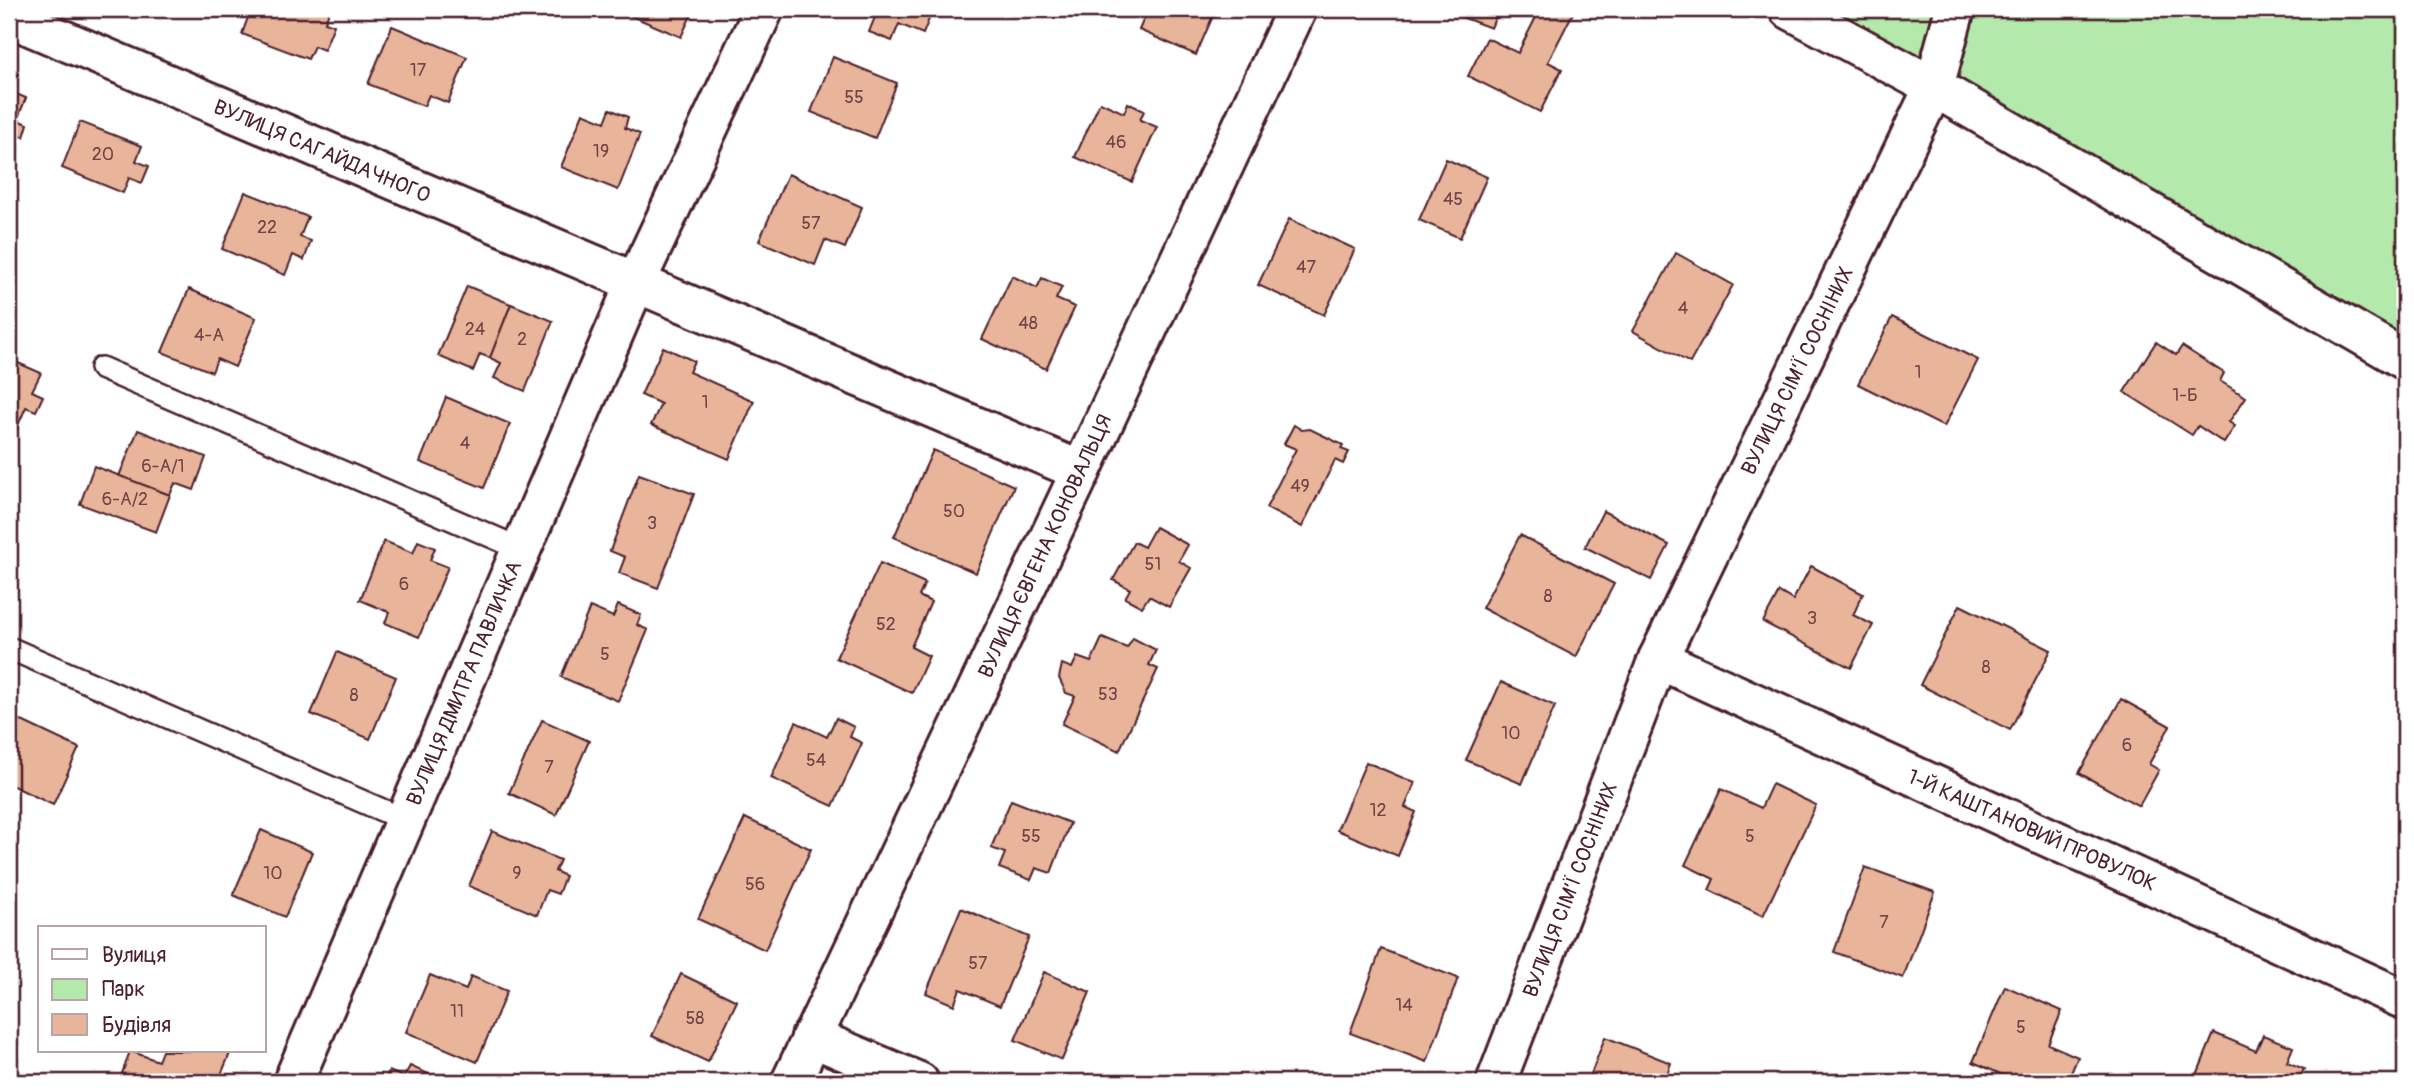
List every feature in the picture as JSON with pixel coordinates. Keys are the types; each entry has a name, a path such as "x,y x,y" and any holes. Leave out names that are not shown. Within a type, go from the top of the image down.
{"street":[{"name":"ВУЛИЦЯ ДМИТРА ПАВЛИЧКА","path":"293,1082 635,284 764,9"},
{"name":"ВУЛИЦЯ ЄВГЕНА КОНОВАЛЬЦЯ","path":"791,1082 1297,9"},
{"path":"1789,9 1934,87 2405,360"},
{"name":"ВУЛИЦЯ СІМ’Ї СОСНІНИХ","path":"1496,1082 1658,659 1934,87 1955,9"},
{"name":"ВУЛИЦЯ САГАЙДАЧНОГО","path":"9,17 1081,471"},
{"name":"1-Й КАШТАНОВИЙ ПРОВУЛОК","path":"1658,659 2405,1000"},
{"path":"811,1037 919,1082"}],"lane":[{"path":"101,368 521,549"},
{"path":"9,648 405,820"}],"green space":[{"path":"1777,9 2405,9 2405,356"}],"building":[{"path":"251,9 330,9 325,22 334,25 324,50 314,46 308,59 242,34"},
{"path":"632,9 694,9 681,37 629,15"},
{"path":"861,9 933,9 923,34 899,24 892,41 869,32 875,17"},
{"path":"1148,9 1216,9 1196,55 1139,30"},
{"path":"1440,9 1499,9 1491,28"},
{"path":"1540,9 1575,9 1548,62 1562,69 1540,112 1468,76 1487,38 1518,53"},
{"path":"392,26 467,57 448,103 429,95 424,106 368,84"},
{"path":"833,57 897,83 875,138 811,112"},
{"path":"9,91 26,98 17,120 28,124 24,137 12,133 9,142"},
{"path":"1100,102 1124,113 1128,103 1144,111 1140,120 1157,127 1132,182 1075,157"},
{"path":"610,109 628,117 625,128 640,134 618,190 561,167 583,113 605,122"},
{"path":"80,122 142,146 136,161 149,166 142,183 129,178 123,193 62,168"},
{"path":"1446,159 1487,177 1460,238 1419,220"},
{"path":"788,174 862,207 845,248 825,240 815,265 759,241"},
{"path":"245,192 308,217 300,237 311,241 304,260 293,255 285,275 222,249"},
{"path":"1289,219 1355,249 1324,315 1258,285"},
{"path":"1676,253 1733,285 1690,363 1633,331"},
{"path":"1012,276 1037,288 1042,278 1062,287 1056,299 1075,307 1046,369 982,339"},
{"path":"467,286 511,304 490,358 480,354 473,371 438,356"},
{"path":"189,289 256,318 235,367 217,359 212,372 162,352"},
{"path":"511,304 553,321 525,391 494,378 501,363 490,358"},
{"path":"1892,317 1978,360 1944,427 1858,384"},
{"path":"2156,342 2176,355 2182,346 2224,373 2220,381 2246,397 2229,422 2235,426 2224,443 2198,426 2192,435 2124,392"},
{"path":"663,347 694,361 689,372 754,401 729,459 651,425 661,404 641,395"},
{"path":"9,359 41,373 32,391 43,396 36,411 26,407 16,430 9,427"},
{"path":"446,397 510,424 484,488 420,462"},
{"path":"1294,425 1302,430 1310,429 1343,445 1341,449 1349,452 1343,464 1335,460 1302,527 1266,508 1296,449 1284,444"},
{"path":"138,430 206,457 194,490 175,483 170,495 119,476"},
{"path":"933,450 1014,486 976,573 894,537"},
{"path":"94,466 170,495 156,532 80,504"},
{"path":"639,474 694,494 658,588 619,573 625,557 610,551"},
{"path":"1603,511 1669,545 1651,580 1585,547"},
{"path":"1155,527 1188,545 1179,561 1191,568 1169,607 1149,596 1142,607 1125,598 1130,589 1113,580 1134,542 1144,547"},
{"path":"1520,535 1614,584 1576,657 1482,608"},
{"path":"384,541 413,553 418,541 435,548 430,560 448,567 419,637 385,623 389,612 360,600"},
{"path":"880,563 925,583 919,596 931,602 911,647 929,656 912,693 836,658"},
{"path":"1811,566 1863,594 1853,615 1873,625 1851,668 1763,622 1779,592 1793,600"},
{"path":"618,605 641,615 637,625 648,630 618,701 561,677 590,607 613,617"},
{"path":"1960,605 2051,650 2010,730 1920,685"},
{"path":"1102,638 1127,648 1133,638 1156,650 1149,665 1158,669 1119,751 1062,724 1075,696 1066,693 1059,678 1062,664 1072,668 1077,657 1091,662"},
{"path":"337,652 396,677 370,739 311,714"},
{"path":"1501,682 1555,706 1522,784 1466,760"},
{"path":"2121,699 2170,726 2149,764 2159,770 2139,806 2079,773"},
{"path":"9,715 79,748 53,805 9,784"},
{"path":"836,718 854,727 850,737 862,743 833,806 771,778 796,722 827,737"},
{"path":"542,720 589,741 556,815 509,793"},
{"path":"1366,762 1415,783 1405,807 1416,812 1398,856 1337,830"},
{"path":"1772,784 1816,805 1763,916 1709,890 1714,879 1685,865 1721,789 1761,808"},
{"path":"1011,800 1070,823 1051,873 1036,868 1031,880 999,868 1005,853 991,848"},
{"path":"745,818 811,849 765,950 698,919"},
{"path":"261,830 312,852 285,917 233,895"},
{"path":"492,831 560,860 555,871 565,876 558,894 547,890 537,915 469,886"},
{"path":"1865,867 1935,892 1903,978 1834,952"},
{"path":"961,908 1029,937 1000,1006 960,989 954,1005 926,993"},
{"path":"1381,949 1458,978 1427,1062 1350,1033"},
{"path":"1044,972 1090,992 1062,1060 1015,1040"},
{"path":"681,974 737,1001 708,1062 652,1036"},
{"path":"430,975 466,990 471,976 507,991 477,1062 406,1032"},
{"path":"2005,986 2062,1011 2048,1044 2078,1057 2067,1082 2019,1082 1973,1062"},
{"path":"2214,1033 2256,1051 2263,1035 2293,1047 2287,1062 2304,1069 2298,1082 2194,1082"},
{"path":"1605,1037 1671,1063 1664,1082 1588,1082"},
{"path":"130,1052 158,1061 162,1052 231,1052 218,1082 119,1082"},
{"path":"410,1066 431,1075 428,1082 384,1082 389,1071 404,1077"}]}
